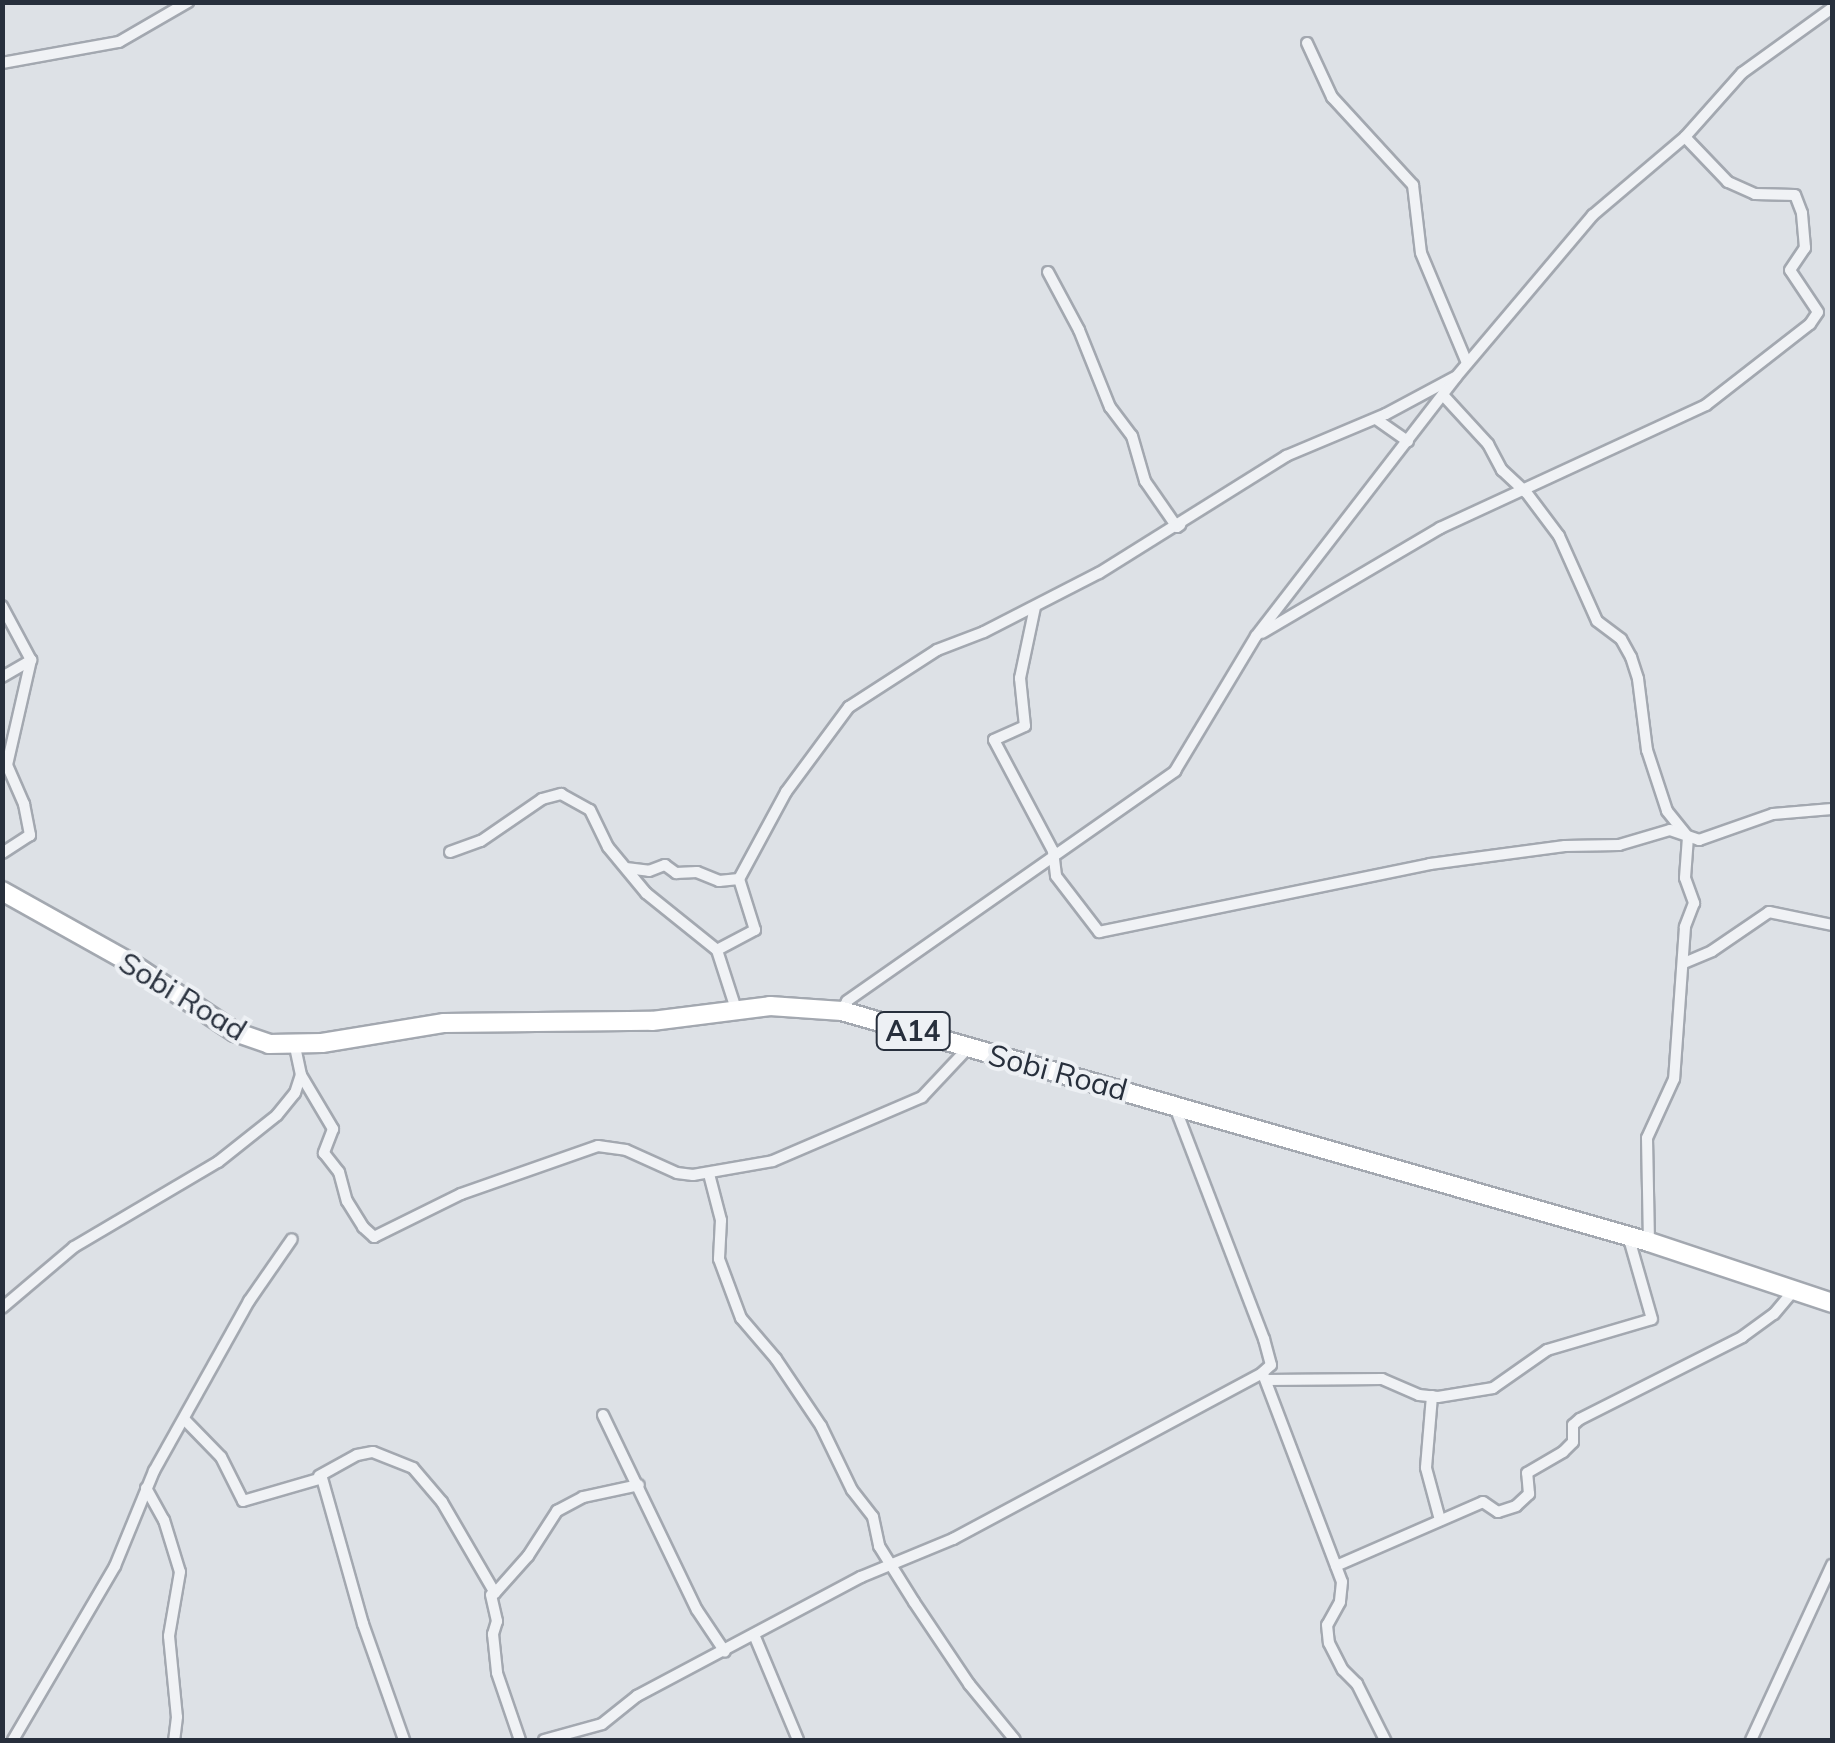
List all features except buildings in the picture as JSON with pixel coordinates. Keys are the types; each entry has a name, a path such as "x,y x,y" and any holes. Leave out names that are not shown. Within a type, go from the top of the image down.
{"highway":[{"name":"Sobi Road","path":"2,891 131,963 235,1032 269,1044 295,1046 444,1023 652,1021 770,1006 842,1011 1649,1242 1832,1303"}],"street":[{"path":"2,63 118,42 188,2"},
{"path":"842,1011 846,1001 1176,771 1256,636 1467,363 1593,215 1685,137 1742,73 1832,8"},
{"path":"1307,44 1332,96 1414,185 1421,253 1467,363"},
{"path":"1256,636 1440,528 1526,492 1621,442 1706,405 1810,324 1818,312 1790,270 1805,248 1802,212 1795,195 1754,194 1728,182 1685,137"},
{"path":"1048,272 1094,360 1110,407 1132,436 1145,481 1177,527"},
{"path":"718,950 755,930 738,879 778,804 849,707 937,650 1035,608 1177,527 1286,456 1375,419 1456,377"},
{"path":"1442,396 1526,492 1570,556 1597,622 1621,640 1631,657 1638,679 1646,750 1667,811 1688,837 1685,878 1694,903 1685,927 1674,1078 1647,1138 1649,1242"},
{"path":"1375,419 1408,441"},
{"path":"2,606 32,660 7,765 24,804 30,835 2,854"},
{"path":"1035,608 1020,678 1025,726 994,740 1053,851 1056,876 1099,932 1430,864 1565,846 1620,844 1670,830 1699,840 1773,814 1832,810"},
{"path":"2,676 32,660"},
{"path":"450,852 481,841 542,799 561,794 590,810 608,847 671,917 718,950 736,1009"},
{"path":"626,868 649,871 664,865 676,872 696,872 719,881 738,879"},
{"path":"1684,963 1712,951 1769,912 1832,926"},
{"path":"295,1046 302,1075 333,1129 324,1153 339,1172 347,1201 362,1227 374,1237 461,1194 598,1146 626,1150 677,1174 709,1174 773,1160 882,1118 922,1097 968,1047"},
{"path":"2,1308 74,1247 218,1162 288,1103 302,1075"},
{"path":"1174,1104 1264,1339 1271,1365 1264,1377"},
{"path":"709,1174 721,1220 719,1259 741,1318 776,1359 821,1426 852,1490 874,1517 880,1546 952,1660 1015,1740"},
{"path":"13,1740 115,1566 146,1488 249,1301 292,1239"},
{"path":"552,1740 602,1724 638,1696 894,1563 953,1540 1264,1377 1382,1378 1432,1396 1462,1396 1493,1388 1548,1350 1652,1319 1629,1239"},
{"path":"1336,1566 1483,1502 1498,1512 1516,1506 1528,1494 1527,1473 1573,1442 1573,1425 1580,1419 1742,1337 1774,1314 1793,1292"},
{"path":"1264,1377 1336,1566 1342,1591 1327,1625 1329,1644 1342,1670 1357,1684 1385,1740"},
{"path":"1432,1396 1426,1468 1440,1520"},
{"path":"602,1415 639,1484 697,1610 725,1652"},
{"path":"184,1418 221,1457 244,1501 319,1476 357,1454 373,1452 413,1468 442,1502 495,1593"},
{"path":"319,1476 328,1491 363,1624 404,1740"},
{"path":"520,1740 497,1673 493,1634 497,1621 491,1595 528,1556 556,1510 584,1497 639,1484"},
{"path":"146,1488 170,1537 180,1572 169,1636 177,1716 174,1740"},
{"path":"1751,1740 1832,1565"},
{"path":"755,1637 798,1740"}]}
